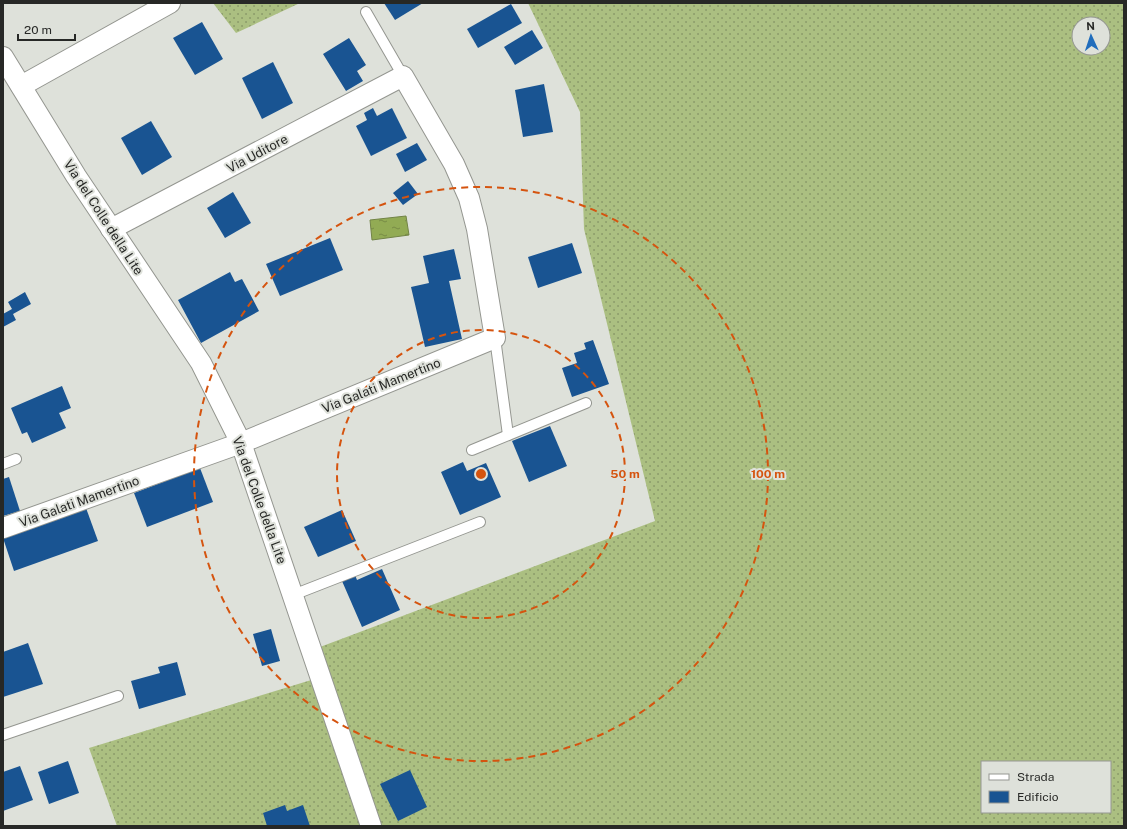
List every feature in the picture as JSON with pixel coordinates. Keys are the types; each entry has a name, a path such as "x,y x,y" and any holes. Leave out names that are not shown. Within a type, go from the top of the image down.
{"street":[{"path":"21,86 170,3"},
{"name":"Via del Colle della Lite","path":"3,57 111,229 201,363 241,443 371,826"},
{"path":"402,76 454,164 469,198 477,228 495,338"},
{"name":"Via Uditore","path":"111,229 402,76"},
{"name":"Via Galati Mamertino","path":"3,528 241,443 495,338"}],"lane":[{"path":"366,12 402,76"},
{"path":"495,338 508,435"},
{"path":"472,450 586,403"},
{"path":"3,464 16,459"},
{"path":"293,595 480,522"},
{"path":"3,735 118,696"}],"shaded area":[{"path":"213,3 300,3 236,33"},
{"path":"528,3 1124,3 1124,826 117,826 89,748 321,677 312,650 655,521 584,229 580,112"}],"water":[{"path":"406,216 409,235 372,240 370,220"}],"building":[{"path":"384,3 423,3 395,20"},
{"path":"511,4 522,23 478,48 467,29"},
{"path":"202,22 223,59 195,75 173,38"},
{"path":"532,30 543,48 515,65 504,47"},
{"path":"349,38 366,65 357,71 363,81 346,91 323,54"},
{"path":"273,62 293,103 262,119 242,78"},
{"path":"544,84 553,132 523,137 515,90"},
{"path":"373,108 377,116 392,108 407,138 371,156 356,126 367,120 364,113"},
{"path":"151,121 172,157 142,175 121,138"},
{"path":"417,143 427,160 405,172 396,154"},
{"path":"408,181 418,194 403,205 393,193"},
{"path":"233,192 251,223 225,238 207,208"},
{"path":"330,238 343,270 280,296 266,264"},
{"path":"572,243 582,273 538,288 528,257"},
{"path":"454,249 461,279 449,281 462,339 425,347 411,287 429,283 423,256"},
{"path":"230,272 235,282 242,279 259,311 201,343 178,300"},
{"path":"25,292 31,304 13,314 16,320 3,327 3,314 12,309 8,302"},
{"path":"593,340 609,384 572,397 562,368 577,363 574,353 586,349 584,343"},
{"path":"62,386 71,408 59,413 66,428 32,443 27,432 22,434 11,408"},
{"path":"550,426 567,466 529,482 512,441"},
{"path":"463,462 467,471 486,463 501,497 460,515 441,472"},
{"path":"200,468 213,502 147,527 134,493"},
{"path":"9,477 20,511 3,516 3,479"},
{"path":"86,508 98,541 14,571 3,538"},
{"path":"342,510 356,541 318,557 304,527"},
{"path":"382,569 400,610 362,627 342,581 355,575 357,580"},
{"path":"271,629 280,661 262,666 253,634"},
{"path":"28,643 43,684 3,697 3,652"},
{"path":"177,662 186,695 139,709 131,681 160,673 158,667"},
{"path":"68,761 79,793 49,804 38,772"},
{"path":"20,766 33,800 3,811 3,772"},
{"path":"410,770 427,807 398,821 380,784"},
{"path":"285,805 287,811 303,805 310,826 267,826 263,813"}]}
